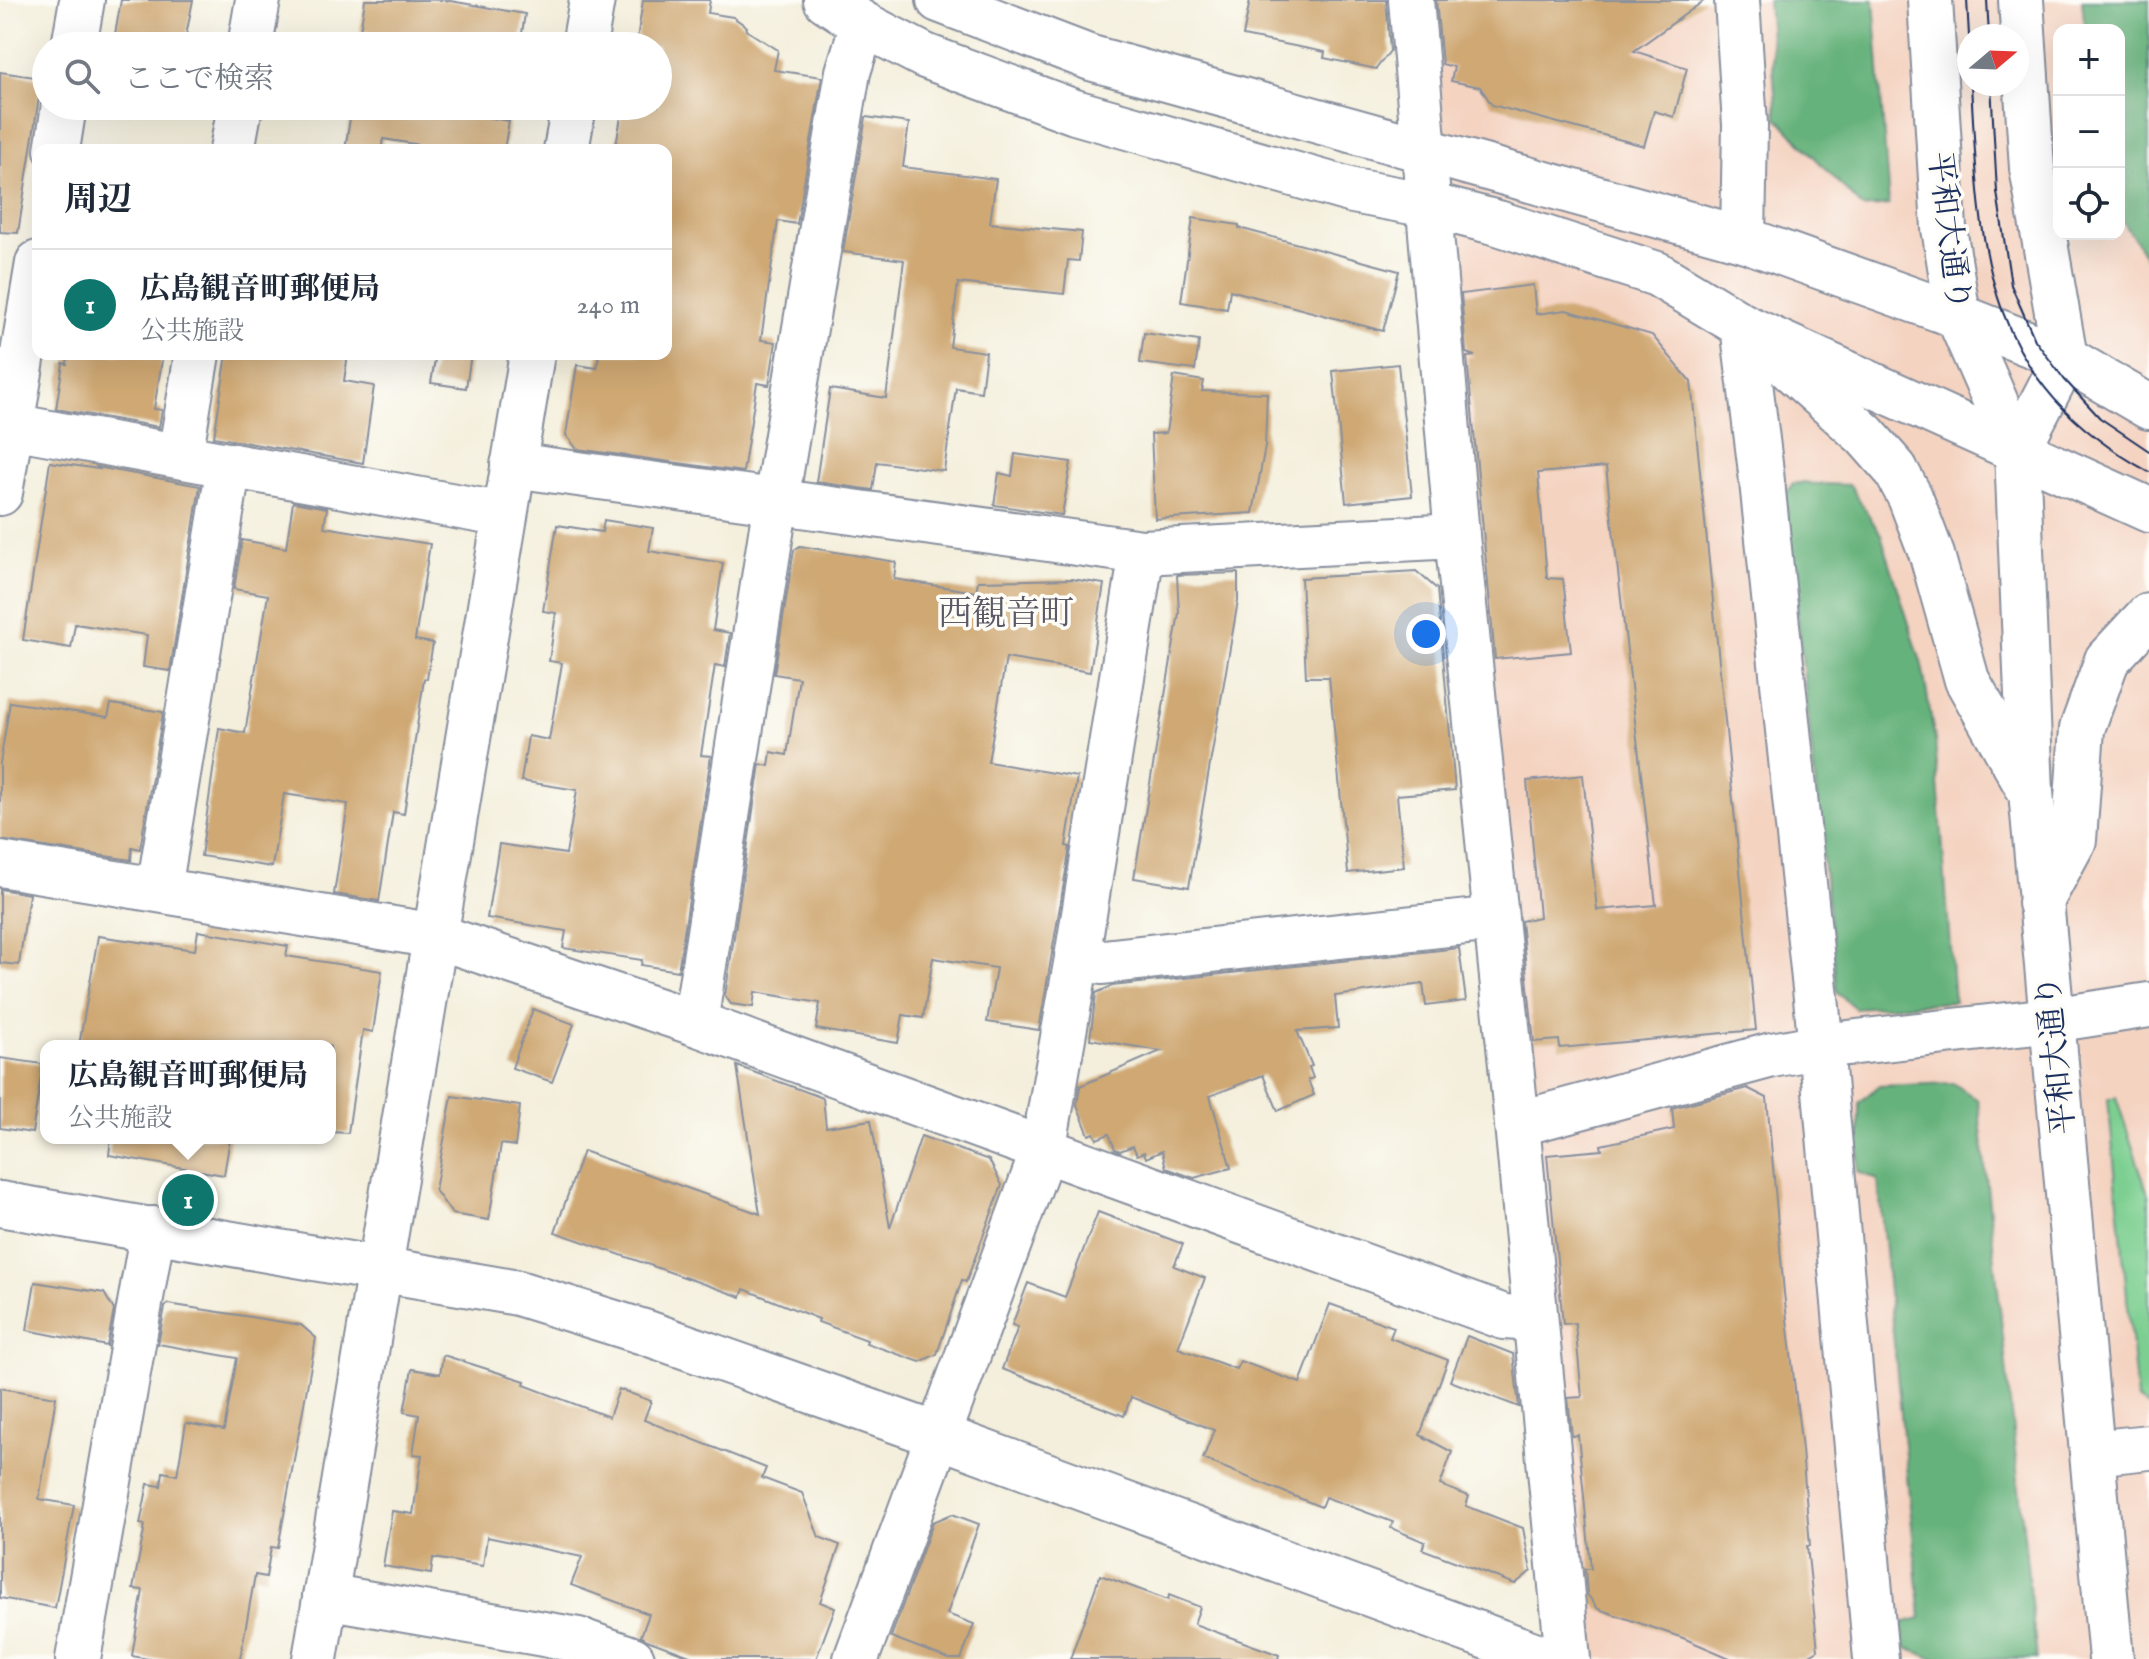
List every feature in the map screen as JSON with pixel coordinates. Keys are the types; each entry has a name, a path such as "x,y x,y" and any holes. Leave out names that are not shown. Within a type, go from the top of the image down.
{"street":[{"path":"76,32 82,0"},
{"path":"252,32 258,0"},
{"path":"826,0 863,24 925,56 1075,112 1353,191 1428,205 1498,223 1657,274 1743,326 2149,510"},
{"path":"939,0 1091,58 1743,239 2065,358 2145,405"},
{"path":"1411,0 1457,536 1568,1659"},
{"path":"1737,0 1745,125 1743,239"},
{"name":"平和大通り","path":"1930,0 1944,228 1958,316 2017,451 2031,792 2111,1659"},
{"path":"2021,0 2032,168 2065,358"},
{"path":"585,32 588,1"},
{"path":"695,1023 776,501 848,72 863,24"},
{"path":"58,144 62,120"},
{"path":"233,144 237,120"},
{"path":"567,144 571,120"},
{"path":"0,493 6,425 32,293"},
{"path":"1743,326 1865,435 1895,469 1910,497 1932,555 1967,680 2031,792"},
{"path":"1743,326 1765,503 1821,1046 1876,1659"},
{"name":"平和大通り","path":"2017,451 2065,358"},
{"path":"180,456 196,360"},
{"path":"315,1659 531,360"},
{"path":"6,425 505,515"},
{"path":"159,889 229,465"},
{"path":"513,465 1142,552 1457,536"},
{"path":"856,1659 1043,1151 1142,552"},
{"path":"2040,903 2074,840 2082,729 2107,660 2149,615"},
{"path":"0,864 436,936 695,1023 1504,1317 1535,1319"},
{"path":"1077,958 1103,962 1495,919"},
{"path":"1517,1124 1772,1055 1821,1046 2052,1020 2149,1005"},
{"path":"0,1204 518,1293 647,1333 937,1435 1547,1659"},
{"path":"78,1659 153,1229"},
{"path":"2092,1453 2149,1447"},
{"path":"325,1596 632,1659"}],"shaded area":[{"path":"1412,0 2149,0 2149,1659 1572,1659"}],"green space":[{"path":"1768,0 1874,0 1889,205 1863,208 1777,118"},
{"path":"2082,0 2149,0 2149,262 2125,224 2125,24 2084,24"},
{"path":"1793,483 1850,485 1881,535 1922,665 1935,740 1954,1002 1855,1008 1837,993 1785,496"},
{"path":"1953,1083 1978,1100 2037,1659 1935,1659 1904,1647 1901,1623 1921,1618 1878,1180 1858,1172 1859,1103 1878,1086"},
{"path":"2116,1097 2149,1197 2149,1407 2137,1399 2108,1099"}],"building":[{"path":"121,0 193,0 187,32 115,32"},
{"path":"365,0 445,0 525,14 522,32 360,31"},
{"path":"643,0 710,0 708,13 733,17 747,27 746,30 778,50 774,70 822,77 797,224 778,221 761,340 776,342 769,385 757,383 743,472 577,449 566,435 577,365 597,368 598,360 672,360 672,144 616,144 620,120 672,120 672,32 638,32"},
{"path":"1250,0 1386,0 1390,51 1376,69 1324,58 1325,52 1243,36"},
{"path":"1436,0 1705,0 1634,51 1687,68 1674,117 1654,111 1644,146 1492,105 1480,87 1451,81 1454,67 1442,64"},
{"path":"0,72 32,77 32,120 35,120 18,233 0,232"},
{"path":"866,117 909,123 903,167 996,179 990,223 1082,232 1079,261 1068,260 1064,294 958,283 950,347 986,352 981,392 956,388 944,471 877,462 873,490 816,482 830,389 886,398 904,260 843,252"},
{"path":"350,120 509,121 505,144 414,144 383,139 382,144 346,144"},
{"path":"1193,218 1239,225 1239,228 1399,271 1383,331 1230,290 1227,309 1181,302"},
{"path":"1533,285 1536,314 1566,310 1652,335 1691,382 1756,1030 1560,1048 1559,1040 1534,1042 1521,921 1539,917 1527,781 1583,775 1597,910 1656,905 1606,467 1538,473 1547,578 1563,579 1571,652 1495,659 1467,357 1475,356 1466,353 1461,294"},
{"path":"1144,333 1199,341 1195,370 1140,363"},
{"path":"67,360 162,360 154,409 162,410 159,427 56,409 63,363 67,364"},
{"path":"226,360 347,360 344,381 374,386 363,463 214,437"},
{"path":"435,360 470,360 466,388 431,383"},
{"path":"1398,364 1412,496 1346,503 1333,371"},
{"path":"1174,376 1204,381 1202,391 1267,393 1265,446 1253,513 1155,519 1151,434 1166,433"},
{"path":"1015,454 1071,462 1062,515 994,505 999,473 1012,476"},
{"path":"50,462 99,469 97,467 200,486 170,671 143,667 147,635 75,624 71,648 23,640"},
{"path":"293,502 327,508 324,527 430,544 415,640 433,643 427,679 424,679 404,814 393,812 379,901 334,894 348,804 284,794 272,867 201,856 219,728 245,733 268,595 234,589 242,540 286,548"},
{"path":"604,520 653,528 649,551 723,563 713,630 730,633 725,667 715,665 701,755 711,756 678,971 641,965 642,960 563,948 566,931 487,918 499,844 566,854 577,790 521,781 528,736 549,740 562,663 549,661 556,613 543,611 557,525 602,532"},
{"path":"800,546 896,562 894,579 976,592 978,581 1072,579 1104,584 1090,672 1006,658 988,762 1077,777 1066,846 1070,847 1039,1030 987,1022 996,968 933,958 923,1018 903,1015 898,1043 816,1029 820,1003 755,992 753,1007 731,1004 725,996 760,764 769,766 771,752 787,755 799,678 774,674 794,550"},
{"path":"1416,571 1437,589 1455,790 1397,795 1404,867 1348,873 1329,677 1306,677 1301,578"},
{"path":"1238,573 1238,601 1189,887 1134,878 1179,613 1177,575"},
{"path":"10,702 108,717 111,704 163,712 140,849 132,847 131,860 0,840 0,763"},
{"path":"0,889 29,894 19,965 0,963"},
{"path":"198,931 288,946 286,956 382,971 373,1032 363,1030 348,1133 336,1132 336,1040 80,1040 98,936 195,950"},
{"path":"1459,948 1466,1001 1426,1006 1423,984 1335,996 1338,1028 1297,1031 1312,1066 1309,1067 1313,1078 1308,1080 1314,1095 1278,1111 1263,1075 1210,1096 1231,1168 1194,1178 1166,1168 1162,1151 1146,1158 1144,1152 1137,1155 1133,1146 1120,1151 1115,1149 1109,1134 1097,1139 1094,1133 1089,1135 1077,1105 1080,1086 1161,1051 1090,1039 1096,993 1112,986"},
{"path":"533,1009 574,1024 552,1082 512,1068"},
{"path":"0,1058 40,1064 32,1133 0,1128"},
{"path":"737,1066 823,1098 826,1127 871,1120 890,1228 921,1136 989,1160 1002,1185 966,1282 962,1280 937,1354 920,1362 866,1343 867,1340 744,1289 741,1297 555,1232 583,1151 760,1214"},
{"path":"1747,1088 1767,1098 1802,1450 1810,1546 1807,1546 1818,1650 1803,1659 1732,1659 1683,1638 1598,1609 1587,1594 1585,1569 1591,1569 1578,1435 1572,1436 1568,1398 1582,1397 1575,1323 1563,1324 1547,1155 1602,1150 1601,1145 1674,1129 1672,1108"},
{"path":"452,1096 520,1106 515,1146 501,1144 489,1220 452,1214 435,1190"},
{"path":"110,1144 229,1144 224,1175 109,1155"},
{"path":"1098,1212 1183,1244 1174,1266 1205,1278 1178,1348 1236,1369 1240,1361 1300,1383 1330,1304 1394,1327 1390,1338 1448,1360 1420,1435 1452,1452 1440,1485 1469,1496 1466,1506 1523,1528 1531,1571 1515,1584 1422,1549 1425,1542 1391,1528 1393,1522 1325,1497 1321,1507 1203,1459 1214,1430 1131,1397 1124,1416 1002,1369 1018,1327 1012,1325 1028,1283 1065,1297"},
{"path":"35,1282 104,1293 114,1310 107,1346 27,1330"},
{"path":"168,1304 301,1325 316,1338 278,1548 271,1547 266,1577 255,1575 240,1659 148,1659 132,1656 143,1590 133,1589 145,1525 140,1524 148,1484 161,1486 163,1472 177,1475 186,1423 224,1430 237,1358 158,1344"},
{"path":"1467,1336 1513,1354 1519,1407 1450,1381"},
{"path":"443,1355 525,1381 524,1385 609,1417 619,1389 651,1401 644,1420 766,1468 762,1478 802,1493 819,1537 840,1545 820,1602 835,1608 816,1659 698,1659 647,1640 641,1636 649,1614 571,1585 582,1557 487,1537 483,1566 433,1558 431,1574 383,1566 392,1511 413,1514 422,1455 413,1454 419,1415 404,1412 412,1369 440,1374"},
{"path":"0,1388 56,1397 39,1499 74,1505 55,1608 0,1598"},
{"path":"952,1514 979,1524 947,1614 974,1624 961,1659 949,1659 891,1637 933,1522"},
{"path":"1100,1575 1168,1600 1169,1595 1200,1607 1194,1624 1279,1655 1278,1659 1070,1659"}],"tram line":[{"path":"1967,0 1968,24"},
{"path":"1987,0 1988,24"},
{"path":"1972,96 1979,203 1988,257 2001,307 2022,354 2052,397 2094,436 2149,472"},
{"path":"1992,96 1997,192 2011,285 2035,340 2064,379 2100,418 2149,451"}],"place":[{"name":"広島観音町郵便局","path":"188,1200"}],"district":[{"name":"西観音町","path":"1006,612"}]}
